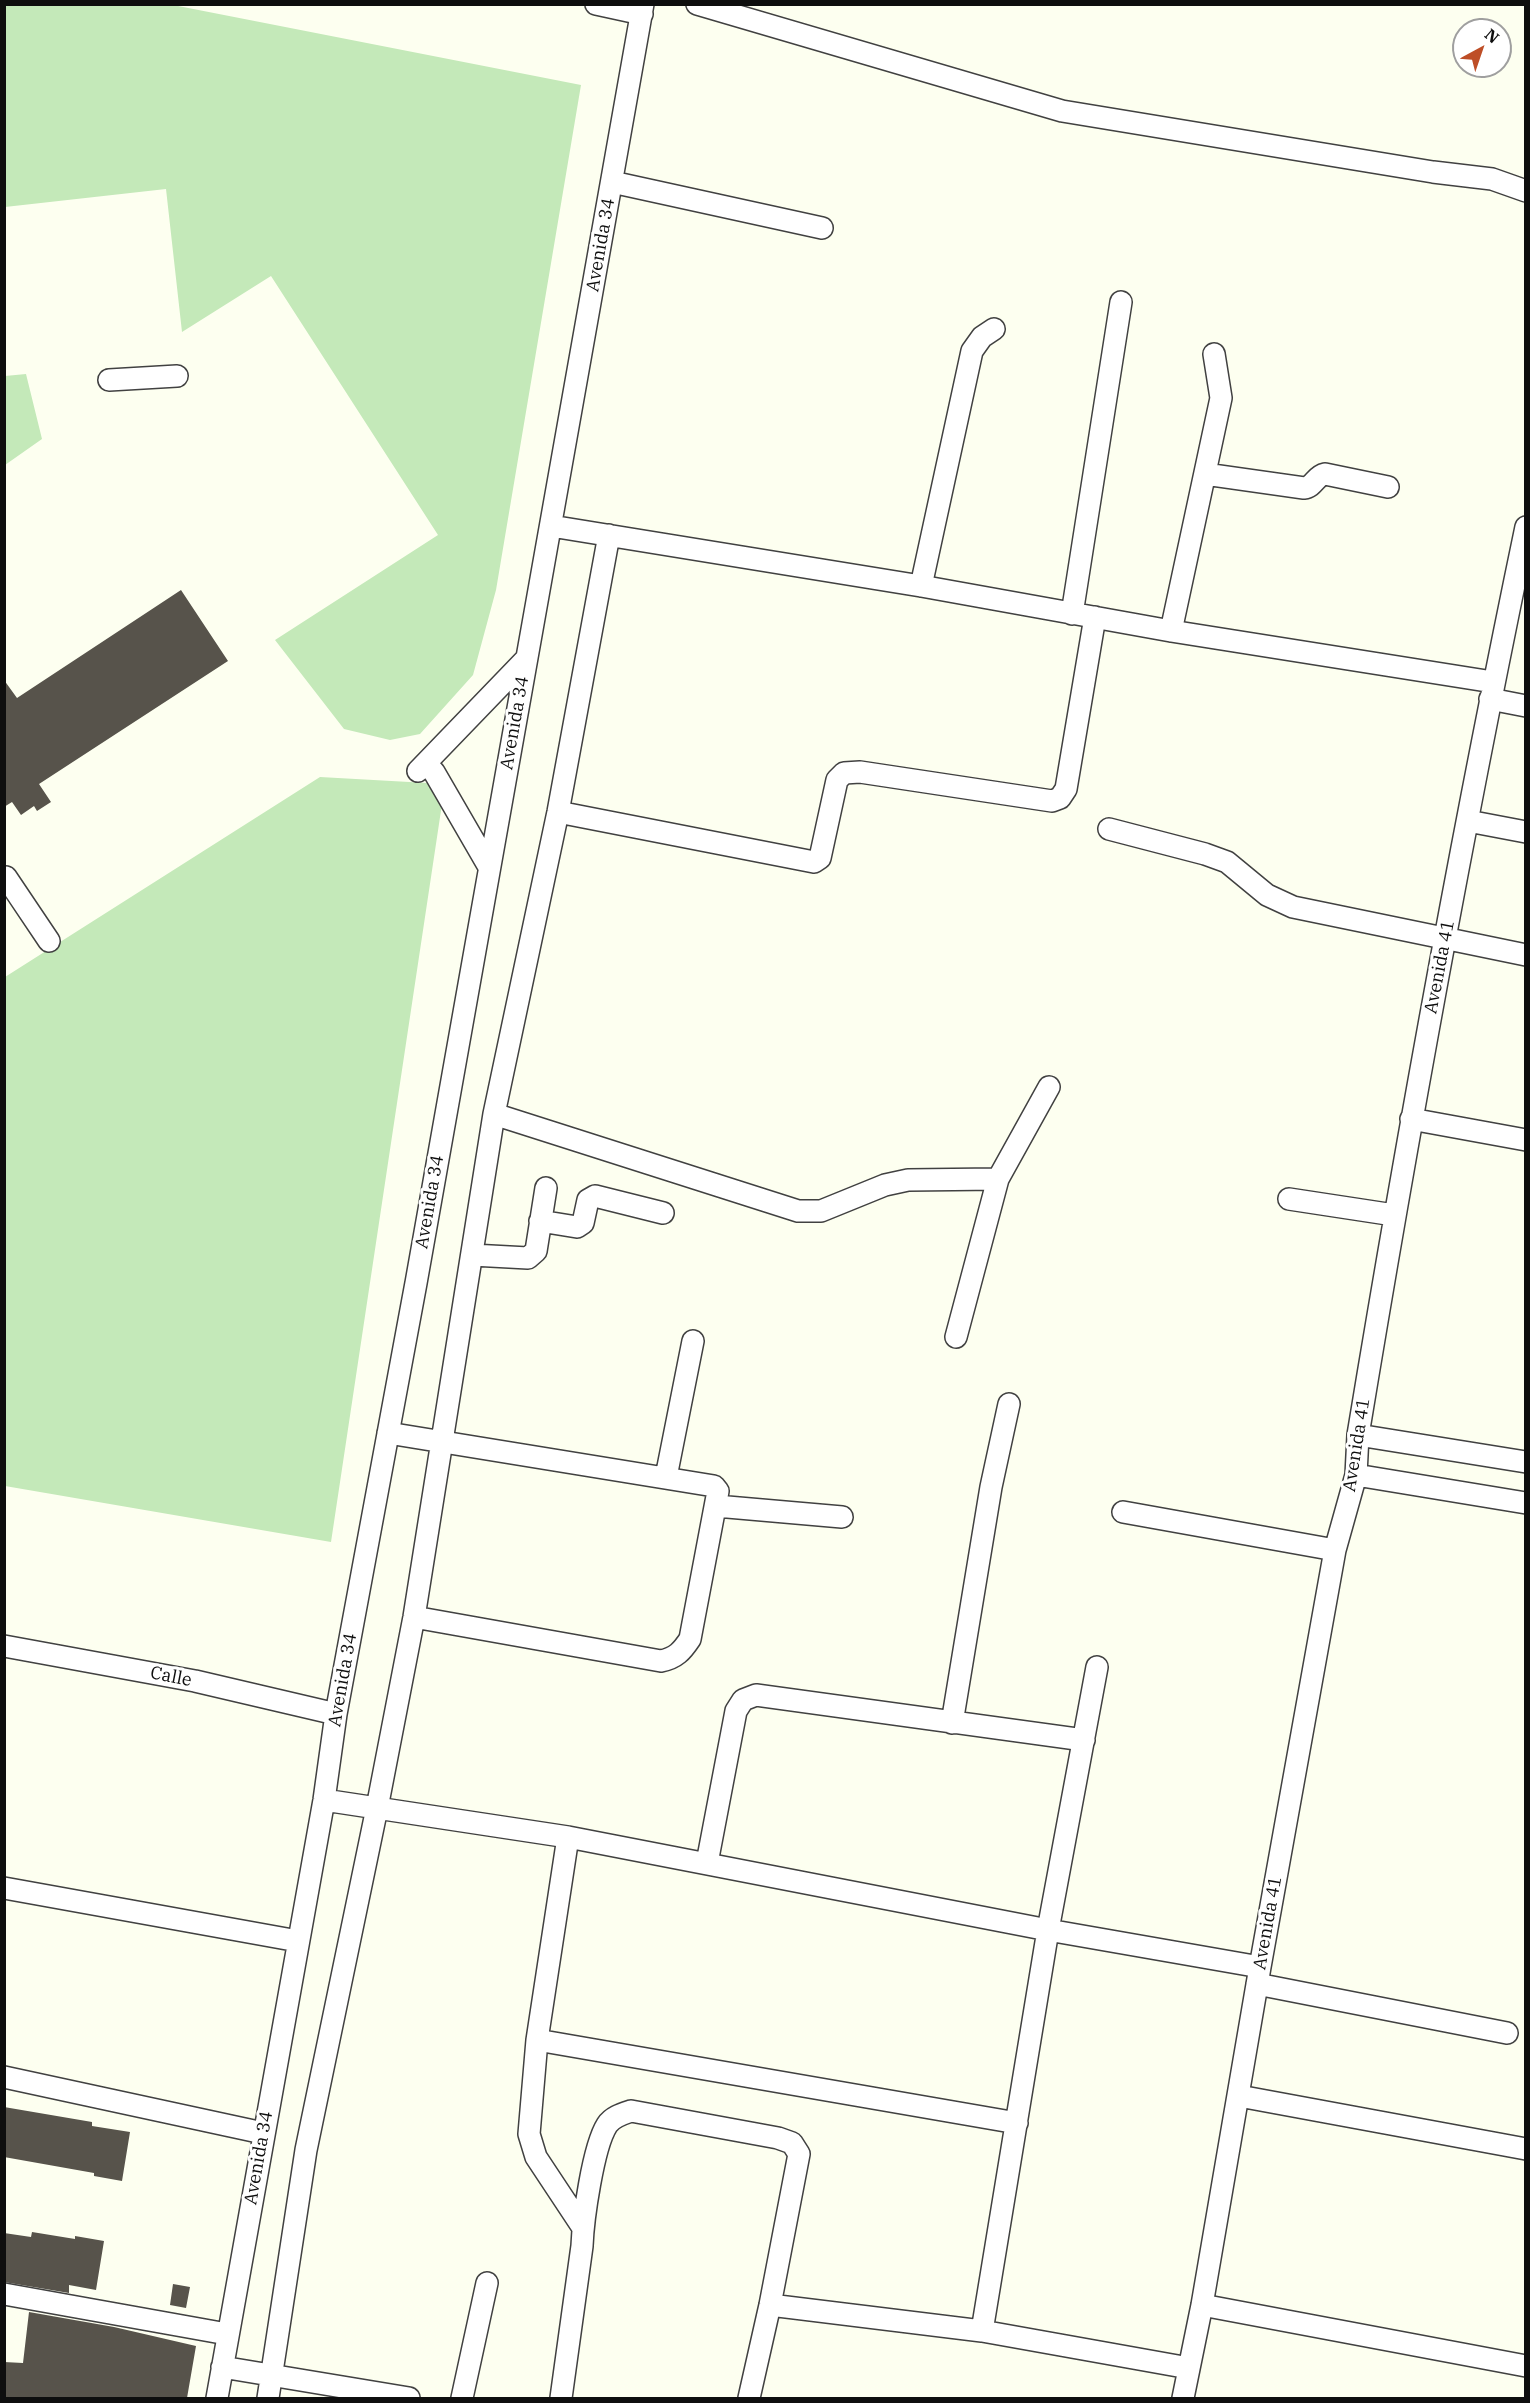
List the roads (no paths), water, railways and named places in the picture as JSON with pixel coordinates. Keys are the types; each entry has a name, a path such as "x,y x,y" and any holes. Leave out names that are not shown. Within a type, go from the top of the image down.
{"street":[{"path":"596,4 643,9"},
{"path":"697,4 1062,111 1433,172 1492,179 1526,191"},
{"name":"Avenida 34","path":"217,2398 324,1800 336,1714 643,9"},
{"path":"612,183 822,228"},
{"path":"1072,614 1121,302"},
{"path":"921,586 972,351 982,337 994,328"},
{"path":"1172,631 1221,398 1214,354"},
{"path":"109,380 177,376"},
{"path":"1205,474 1304,488 1326,474 1388,487"},
{"path":"551,526 921,586 1172,631 1492,691 1526,706"},
{"name":"Avenida 41","path":"1183,2398 1202,2305 1225,2163 1239,2096 1258,1976 1335,1550 1356,1475 1358,1436 1411,1119 1492,691 1526,527"},
{"path":"268,2398 306,2150 414,1617 494,1114 558,812 609,535"},
{"path":"558,812 814,862 820,858 837,780 844,773 860,772 1052,801 1060,798 1066,789 1095,617"},
{"path":"489,867 426,771 527,658"},
{"path":"1468,821 1526,832"},
{"path":"1109,829 1206,854 1227,862 1267,895 1293,907 1526,955"},
{"path":"6,877 49,941"},
{"path":"957,1337 998,1179 1049,1087"},
{"path":"494,1114 798,1211 820,1211 885,1185 908,1180 998,1179"},
{"path":"1411,1119 1526,1140"},
{"path":"472,1255 528,1258 536,1251 546,1188"},
{"path":"540,1221 577,1227 583,1223 588,1200 596,1196 663,1213"},
{"path":"1289,1199 1394,1215"},
{"path":"666,1477 693,1341"},
{"path":"952,1723 991,1487 1009,1404"},
{"path":"388,1433 666,1477 714,1486 718,1491 690,1639 678,1655 670,1659 662,1661 414,1617"},
{"path":"1358,1436 1526,1462"},
{"path":"1356,1475 1526,1503"},
{"path":"716,1506 842,1517"},
{"path":"1123,1512 1335,1550"},
{"name":"Calle","path":"4,1646 195,1681 336,1714"},
{"path":"982,2331 1048,1930 1097,1667"},
{"path":"707,1863 736,1711 743,1700 756,1695 1083,1740"},
{"path":"324,1800 568,1837 1048,1930 1507,2033"},
{"path":"568,1837 537,2040 529,2134 536,2157 583,2228"},
{"path":"4,1888 298,1941"},
{"path":"537,2040 1017,2122"},
{"path":"4,2077 263,2133"},
{"path":"1239,2096 1526,2149"},
{"path":"561,2398 583,2228 597,2151 607,2124 617,2116 631,2111 778,2138 792,2143 799,2154 770,2305 749,2398"},
{"path":"462,2398 487,2283"},
{"path":"4,2294 227,2334"},
{"path":"770,2305 982,2331 1189,2368"},
{"path":"1202,2305 1526,2366"},
{"path":"222,2367 409,2398"}]}
